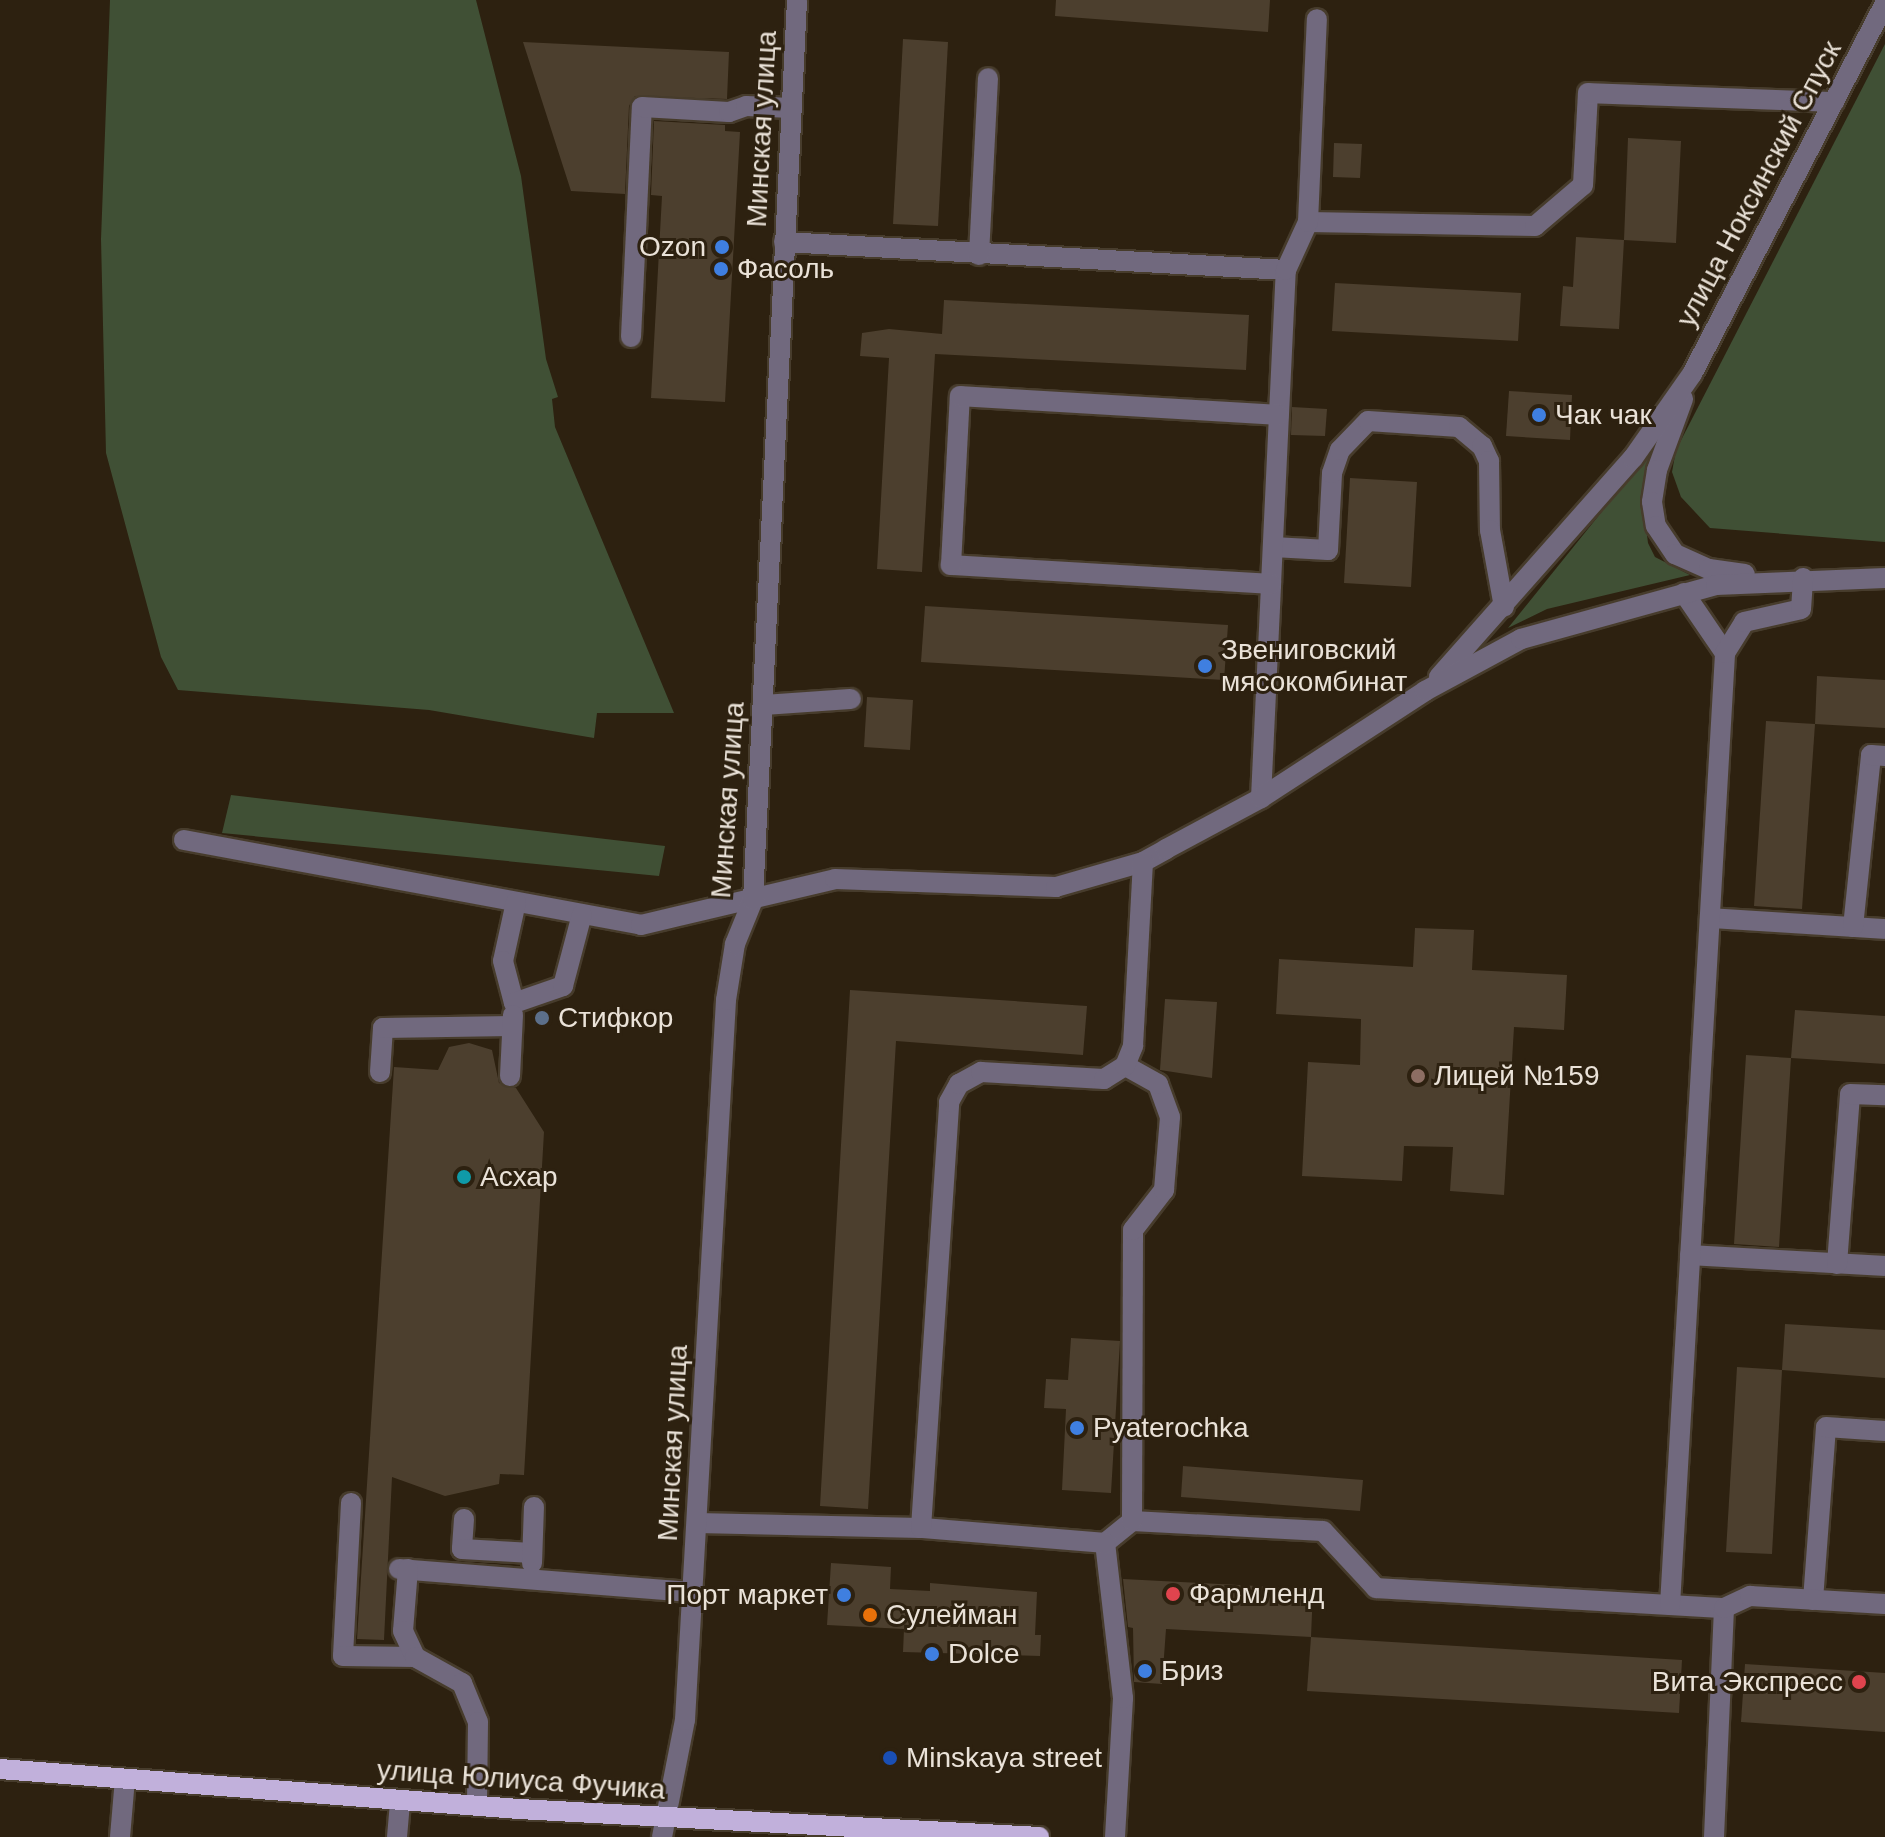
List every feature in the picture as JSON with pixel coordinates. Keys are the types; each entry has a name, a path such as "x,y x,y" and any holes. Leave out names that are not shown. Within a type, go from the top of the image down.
{"main road":[{"name":"улица Юлиуса Фучика","path":"0,1769 400,1801 477,1804 663,1827 1039,1837"}],"street":[{"name":"Минская улица","path":"663,1827 685,1720 726,1000 735,944 753,900 797,0"},
{"name":"улица Ноксинский Спуск","path":"1425,691 1504,607 1633,458 1692,374 1882,15"},
{"path":"1261,798 1286,270 1308,222 1317,19"},
{"path":"979,255 988,78"},
{"path":"1308,222 1535,226 1583,185 1588,93 1834,102"},
{"path":"727,94 746,106"},
{"path":"631,337 642,107 729,112 746,106 791,108"},
{"path":"784,242 1286,270"},
{"name":"улица Ноксинский Спуск","path":"1692,374 1657,470 1652,502 1656,526 1675,554 1709,569 1781,578 1885,578"},
{"path":"1271,584 951,565 960,396 1278,415"},
{"path":"1273,547 1328,550 1332,473 1340,450 1368,421 1459,427 1482,446 1489,461 1490,530 1504,607"},
{"name":"улица Ноксинский Спуск","path":"184,840 641,925 835,879 1056,887 1143,862 1261,798 1425,691 1521,639 1684,593 1781,578"},
{"path":"1670,1605 1725,653 1744,622 1801,609 1803,578"},
{"path":"1684,593 1725,653"},
{"path":"763,705 851,699"},
{"path":"1853,927 1871,755 1885,756"},
{"path":"921,1528 949,1102 959,1084 981,1072 1104,1079 1125,1066 1133,1046 1143,862"},
{"path":"510,1076 514,1003 503,961 516,902"},
{"path":"514,1003 563,986 582,914"},
{"path":"1710,918 1885,929"},
{"path":"380,1072 383,1028 512,1026"},
{"path":"1125,1066 1158,1084 1170,1117 1164,1190 1133,1230 1132,1521"},
{"path":"1837,1264 1850,1094 1885,1095"},
{"path":"1690,1255 1885,1266"},
{"path":"1813,1600 1826,1427 1885,1431"},
{"path":"351,1503 343,1656 415,1657 462,1683 478,1722 477,1804"},
{"path":"531,1576 534,1507"},
{"path":"464,1519 462,1549 532,1553"},
{"path":"697,1523 921,1528 1105,1543 1132,1521 1323,1531 1376,1588 1724,1608 1750,1596 1885,1604"},
{"path":"1105,1543 1123,1698 1115,1837"},
{"path":"415,1657 403,1631 404,1569 531,1576 693,1592"},
{"path":"1714,1837 1724,1608"},
{"path":"120,1837 125,1779"},
{"path":"397,1837 400,1801"}],"green space":[{"path":"110,0 476,0 521,176 546,359 558,397 552,399 555,427 674,713 597,713 594,738 429,710 178,690 161,657 106,453 101,239"},
{"path":"1885,44 1885,542 1710,528 1681,497 1672,472 1676,450"},
{"path":"1650,452 1644,511 1648,543 1655,557 1690,575 1547,609 1508,628"},
{"path":"231,795 665,846 659,876 222,833"}],"building":[{"path":"1056,0 1270,0 1268,32 1055,16"},
{"path":"903,39 948,42 938,226 893,224"},
{"path":"523,42 729,52 727,99 635,96 629,106 625,194 571,191"},
{"path":"654,121 725,125 725,131 740,132 725,402 651,398 662,196 651,195"},
{"path":"1628,138 1681,141 1676,243 1624,240"},
{"path":"1334,143 1362,144 1360,178 1333,177"},
{"path":"1576,237 1624,240 1619,329 1560,326 1563,286 1573,287"},
{"path":"1335,283 1521,293 1518,341 1332,331"},
{"path":"944,300 1249,315 1246,370 935,354 922,572 877,569 889,358 860,356 862,333 889,329 942,334"},
{"path":"1509,391 1572,395 1570,440 1506,436"},
{"path":"1292,407 1327,409 1325,436 1291,435"},
{"path":"1350,478 1417,482 1411,587 1344,583"},
{"path":"925,606 1228,625 1224,680 921,662"},
{"path":"1817,676 1885,680 1885,728 1815,724"},
{"path":"867,697 913,700 910,750 864,747"},
{"path":"1766,721 1815,724 1802,909 1754,906"},
{"path":"1415,928 1474,930 1472,970 1567,975 1564,1030 1514,1027 1504,1195 1450,1191 1453,1147 1404,1146 1402,1181 1302,1176 1308,1062 1360,1065 1361,1019 1276,1014 1279,959 1413,967"},
{"path":"850,990 1087,1006 1083,1055 896,1041 868,1509 820,1506"},
{"path":"1165,999 1217,1002 1212,1078 1160,1070"},
{"path":"1795,1010 1885,1016 1885,1064 1791,1058"},
{"name":"Асхар","path":"469,1043 492,1050 499,1083 516,1088 544,1132 524,1475 500,1474 499,1484 445,1496 392,1477 384,1640 357,1639 394,1067 438,1070 449,1047"},
{"path":"1746,1055 1791,1058 1779,1247 1734,1244"},
{"path":"1785,1324 1885,1330 1885,1378 1782,1370"},
{"path":"1071,1338 1120,1341 1111,1493 1062,1490 1066,1409 1044,1408 1046,1379 1068,1380"},
{"path":"1737,1367 1782,1370 1772,1554 1726,1552"},
{"path":"1183,1466 1363,1480 1360,1511 1181,1497"},
{"path":"831,1563 891,1567 890,1589 930,1591 930,1583 1037,1592 1035,1635 1041,1635 1040,1656 903,1652 904,1629 827,1625"},
{"path":"1123,1579 1313,1589 1311,1637 1166,1629 1162,1684 1134,1682 1133,1628 1128,1627"},
{"path":"1311,1637 1682,1660 1679,1713 1307,1691"},
{"path":"1745,1664 1885,1673 1885,1732 1741,1722"}],"place":[{"name":"Ozon","path":"722,247"},
{"name":"Фасоль","path":"721,269"},
{"name":"Чак чак","path":"1539,415"},
{"name":"Звениговский мясокомбинат","path":"1205,666"},
{"name":"Стифкор","path":"542,1018"},
{"name":"Лицей №159","path":"1418,1076"},
{"name":"Асхар","path":"464,1177"},
{"name":"Pyaterochka","path":"1077,1428"},
{"name":"Фармленд","path":"1173,1594"},
{"name":"Порт маркет","path":"844,1595"},
{"name":"Сулейман","path":"870,1615"},
{"name":"Dolce","path":"932,1654"},
{"name":"Бриз","path":"1145,1671"},
{"name":"Вита Экспресс","path":"1859,1682"},
{"name":"Minskaya street","path":"890,1758"}]}
